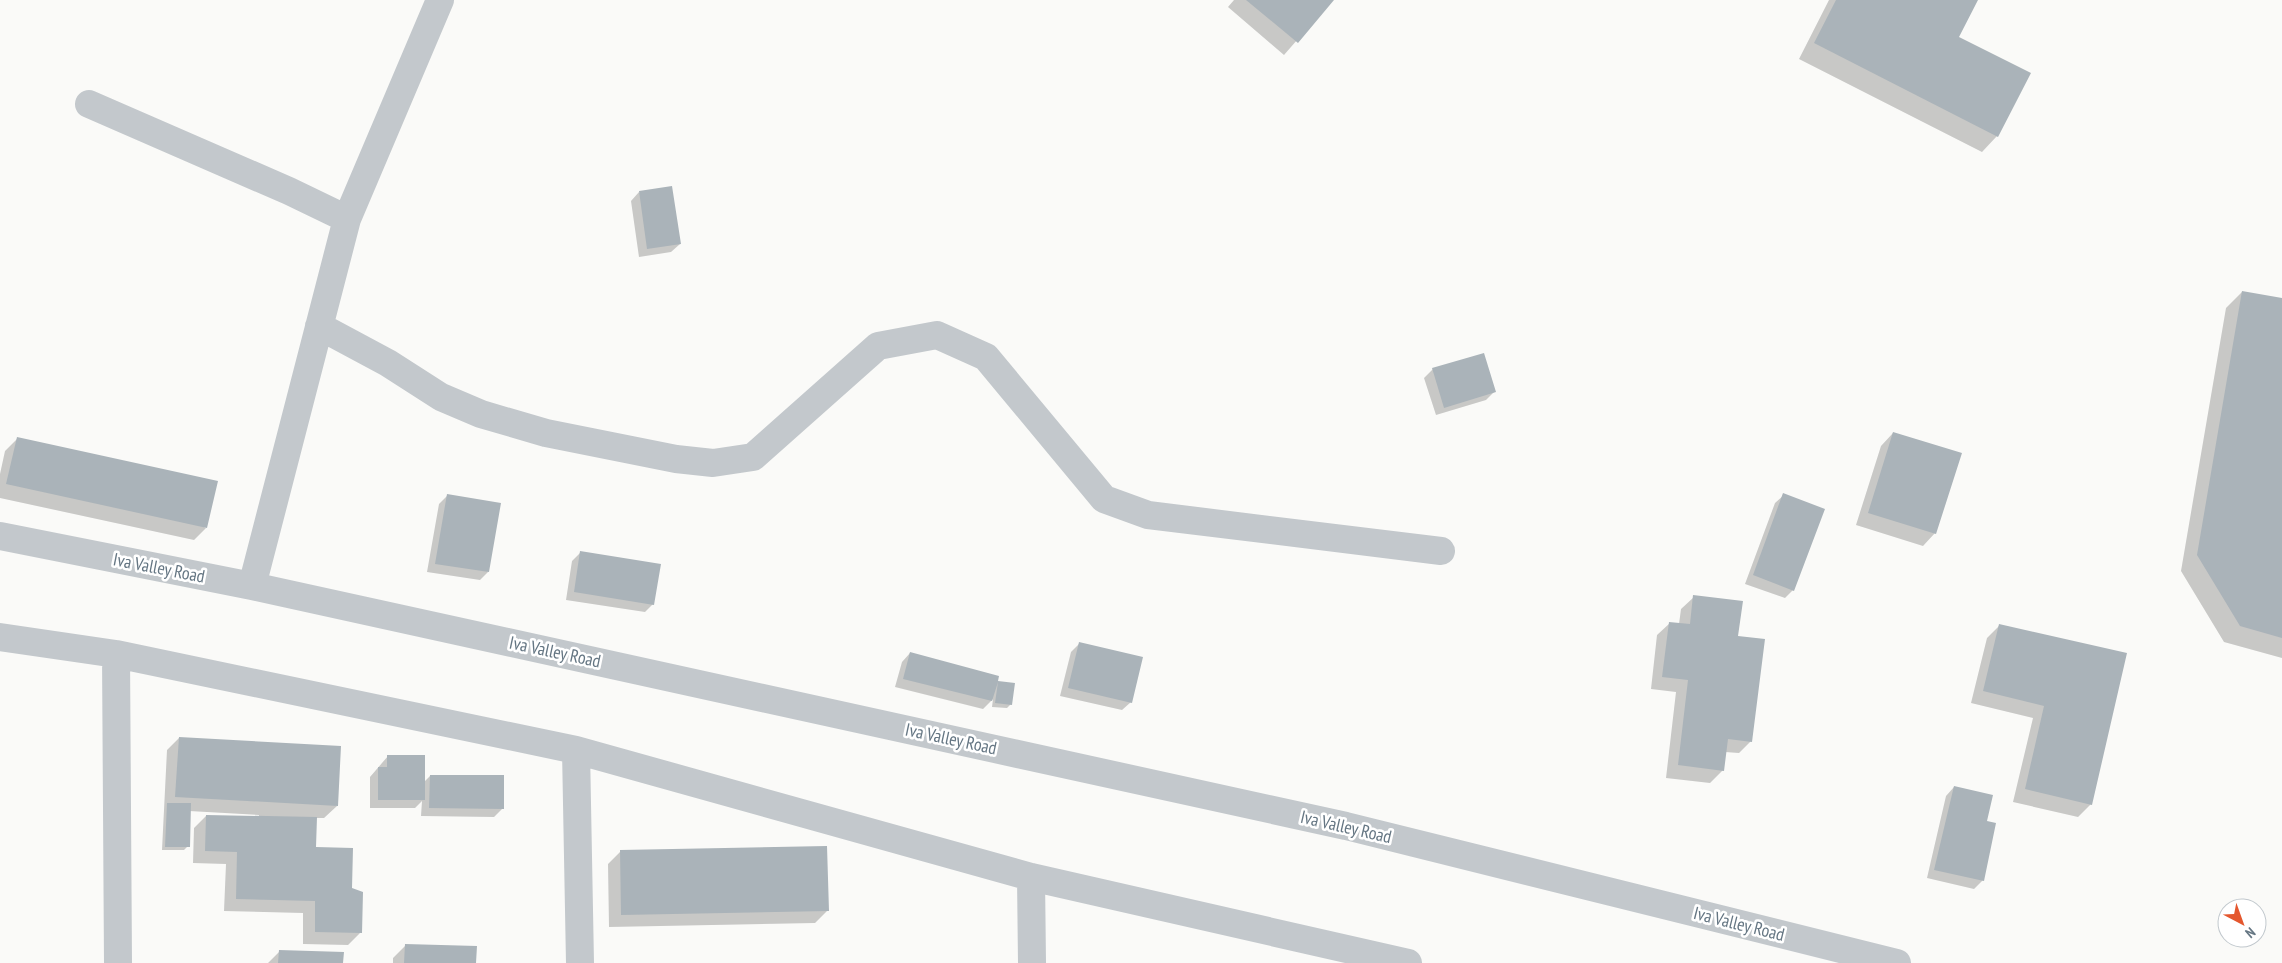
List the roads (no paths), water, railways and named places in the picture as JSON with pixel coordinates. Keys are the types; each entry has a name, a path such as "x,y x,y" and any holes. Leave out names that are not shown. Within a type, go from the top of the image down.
{"street":[{"path":"252,586 347,219 440,0"},
{"path":"89,104 289,191 347,219"},
{"path":"319,326 388,363 441,396 481,414 546,433 676,460 713,463 753,457 878,346 937,335 986,357 1104,499 1148,515 1441,551"},
{"name":"Iva Valley Road","path":"0,536 252,586 1346,826 1897,963"},
{"path":"0,637 116,654 576,750 1030,877 1408,963"},
{"path":"116,654 118,963"},
{"path":"576,750 580,963"},
{"path":"1030,877 1032,963"}]}
